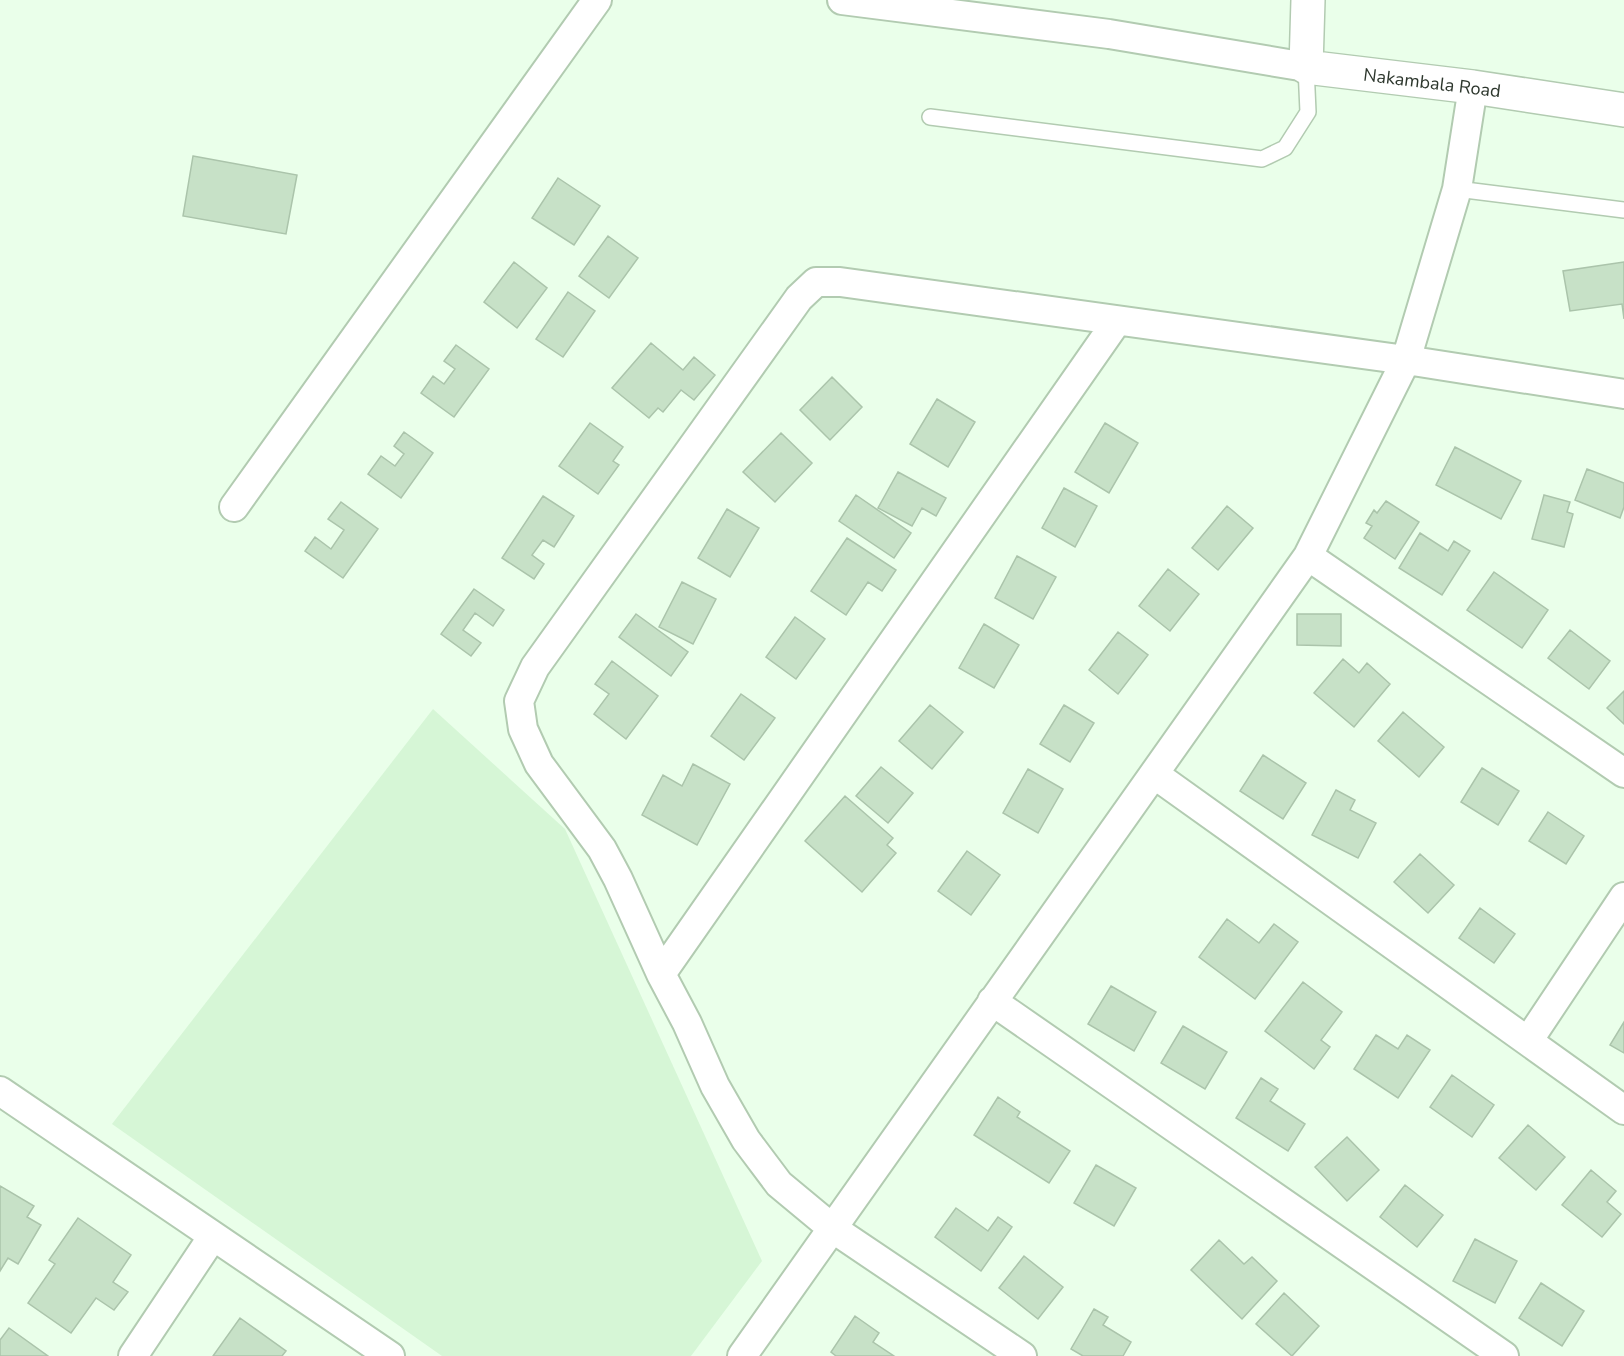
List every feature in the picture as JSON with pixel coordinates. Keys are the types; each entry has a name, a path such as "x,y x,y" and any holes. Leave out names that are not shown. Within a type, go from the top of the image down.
{"main road":[{"path":"1306,67 1308,0"},
{"name":"Nakambala Road","path":"1306,67 1473,87 1624,110"}],"street":[{"path":"234,507 597,0"},
{"path":"842,0 1109,34 1306,67"},
{"path":"742,1356 1308,556 1406,360 1457,189 1473,87"},
{"path":"1022,1356 832,1228 779,1184 746,1140 715,1086 687,1023 661,974 602,849 538,764 523,729 519,701 534,667 799,298 816,282 840,282 1406,360 1624,394"},
{"path":"661,974 1117,321"},
{"path":"1308,556 1624,773"},
{"path":"1154,774 1624,1110"},
{"path":"1528,1041 1624,897"},
{"path":"992,1001 1504,1356"},
{"path":"0,1091 390,1356"},
{"path":"134,1356 213,1236"}],"lane":[{"path":"930,117 1262,159 1285,148 1308,112 1306,67"},
{"path":"1457,189 1624,210"}],"shaded area":[{"path":"433,709 565,829 762,1261 691,1356 442,1356 112,1124"}],"building":[{"path":"193,156 297,175 286,234 183,216"},
{"path":"558,178 600,206 574,245 532,218"},
{"path":"608,236 638,258 609,298 579,276"},
{"path":"514,262 547,288 517,328 484,302"},
{"path":"1624,262 1624,319 1622,304 1570,311 1563,271"},
{"path":"568,292 595,311 563,357 536,339"},
{"path":"651,343 683,370 694,357 715,375 694,400 681,390 663,412 658,408 649,418 612,388"},
{"path":"456,345 489,369 454,417 421,393 433,376 444,384 455,369 444,361"},
{"path":"832,377 862,407 830,440 800,410"},
{"path":"937,399 975,422 948,467 910,444"},
{"path":"590,423 623,447 613,461 619,465 598,494 559,466"},
{"path":"1105,423 1138,443 1109,493 1075,472"},
{"path":"404,432 433,453 401,498 368,474 381,456 395,466 404,454 394,446"},
{"path":"781,433 812,463 775,502 743,472"},
{"path":"1455,447 1521,481 1501,519 1436,485"},
{"path":"1587,469 1624,483 1624,507 1620,518 1575,500"},
{"path":"898,472 946,498 936,516 922,508 912,526 878,508"},
{"path":"1064,488 1097,506 1075,547 1042,528"},
{"path":"856,495 911,533 894,558 839,521"},
{"path":"1544,495 1570,502 1567,512 1573,514 1564,547 1532,539"},
{"path":"543,496 574,516 554,547 543,540 532,555 544,564 534,579 502,558"},
{"path":"1386,501 1419,522 1395,559 1364,538 1372,526 1366,523 1374,510 1377,513"},
{"path":"341,502 378,529 343,578 305,551 315,537 331,549 344,530 328,519"},
{"path":"1227,506 1253,528 1218,570 1192,548"},
{"path":"727,509 759,528 730,577 698,558"},
{"path":"1420,533 1448,551 1454,541 1470,551 1442,595 1399,568"},
{"path":"847,538 896,570 882,591 868,582 846,615 811,591"},
{"path":"1017,556 1056,577 1033,619 995,598"},
{"path":"1168,569 1199,594 1170,631 1139,606"},
{"path":"1494,572 1548,610 1522,648 1467,610"},
{"path":"682,582 716,599 693,644 659,627"},
{"path":"474,589 504,610 493,626 475,613 463,630 481,643 471,656 441,634"},
{"path":"636,614 688,652 671,676 619,637"},
{"path":"1297,614 1341,614 1341,646 1297,645"},
{"path":"795,617 825,639 796,679 766,657"},
{"path":"984,624 1019,645 994,688 959,668"},
{"path":"1570,630 1610,661 1589,689 1548,658"},
{"path":"1118,632 1148,655 1118,694 1089,670"},
{"path":"1343,659 1359,673 1367,663 1390,684 1354,727 1314,693"},
{"path":"612,661 658,696 626,739 594,714 609,694 595,684"},
{"path":"1624,691 1624,724 1607,708"},
{"path":"741,694 775,718 744,760 711,736"},
{"path":"930,705 963,732 932,769 899,741"},
{"path":"1064,705 1094,723 1070,762 1040,744"},
{"path":"1403,712 1444,747 1419,777 1378,741"},
{"path":"1263,755 1306,783 1283,819 1240,791"},
{"path":"693,764 730,784 697,845 642,815 663,775 682,786"},
{"path":"881,767 913,793 888,823 856,796"},
{"path":"1482,768 1519,791 1498,825 1461,802"},
{"path":"1028,769 1063,789 1038,833 1003,813"},
{"path":"1336,790 1355,800 1350,810 1376,823 1358,858 1312,835"},
{"path":"845,796 893,838 887,845 896,853 862,892 805,841"},
{"path":"1548,812 1584,836 1566,864 1529,841"},
{"path":"967,851 1000,875 971,915 938,891"},
{"path":"1420,854 1454,885 1428,913 1394,882"},
{"path":"1480,908 1515,934 1494,963 1459,938"},
{"path":"1227,919 1259,943 1274,924 1298,942 1255,999 1199,957"},
{"path":"1303,982 1342,1012 1321,1040 1330,1047 1314,1069 1265,1031"},
{"path":"1111,986 1156,1012 1134,1051 1088,1024"},
{"path":"1624,1022 1624,1053 1610,1045"},
{"path":"1183,1026 1227,1052 1205,1089 1161,1063"},
{"path":"1376,1035 1398,1049 1407,1035 1430,1050 1398,1098 1354,1069"},
{"path":"1452,1075 1494,1105 1472,1137 1430,1107"},
{"path":"1261,1078 1278,1089 1270,1101 1305,1124 1288,1151 1236,1118"},
{"path":"998,1097 1020,1112 1017,1117 1070,1151 1049,1183 974,1135"},
{"path":"1528,1125 1565,1157 1536,1190 1499,1158"},
{"path":"1347,1137 1379,1170 1347,1201 1315,1167"},
{"path":"1096,1165 1136,1188 1114,1226 1074,1203"},
{"path":"1591,1170 1616,1191 1607,1202 1621,1214 1602,1237 1562,1205"},
{"path":"1405,1185 1443,1215 1417,1247 1380,1217"},
{"path":"0,1186 34,1206 27,1217 41,1225 18,1264 8,1258 0,1271"},
{"path":"956,1208 988,1231 998,1217 1012,1227 981,1271 935,1237"},
{"path":"78,1218 131,1255 113,1282 128,1292 114,1310 96,1298 71,1333 28,1303 55,1264 49,1260"},
{"path":"1475,1239 1517,1261 1495,1303 1453,1281"},
{"path":"1219,1240 1244,1264 1252,1257 1277,1281 1242,1319 1191,1270"},
{"path":"1024,1256 1063,1287 1038,1319 999,1288"},
{"path":"1541,1283 1584,1311 1562,1346 1519,1318"},
{"path":"1284,1293 1319,1326 1292,1356 1256,1324"},
{"path":"1094,1309 1108,1317 1103,1325 1131,1342 1123,1356 1083,1356 1071,1349"},
{"path":"855,1316 879,1333 873,1342 894,1356 836,1356 831,1352"},
{"path":"240,1318 286,1351 282,1356 213,1356"},
{"path":"9,1328 48,1356 0,1356 0,1340"}]}
